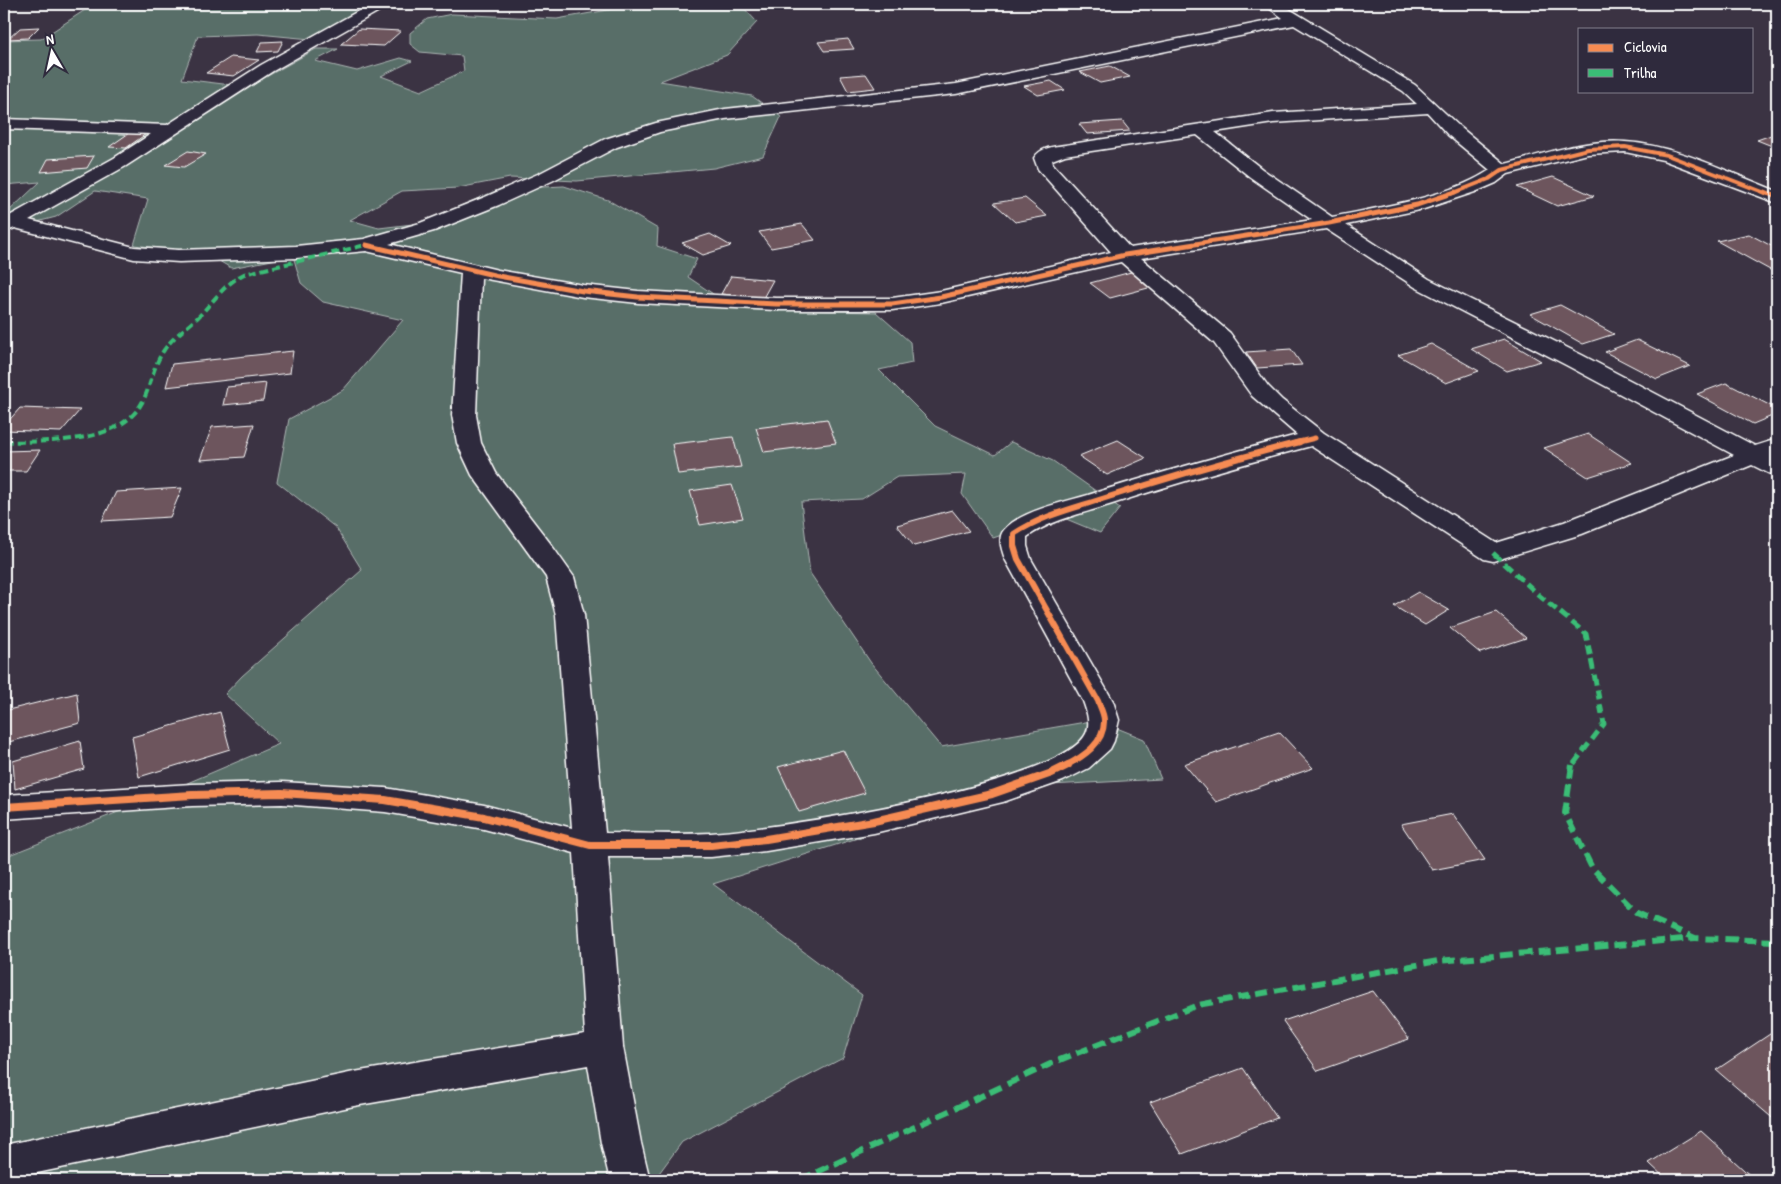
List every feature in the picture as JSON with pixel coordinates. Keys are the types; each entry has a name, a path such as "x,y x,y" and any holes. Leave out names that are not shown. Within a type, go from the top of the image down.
{"street":[{"path":"9,224 120,162 267,68 381,4"},
{"path":"1272,4 1295,20 1408,88 1432,108 1459,136 1502,170"},
{"path":"9,224 134,253 179,256 296,252 366,245 427,227 492,201 546,177 611,143 656,128 725,114 956,89 1295,20"},
{"path":"1432,108 1280,118 1200,128 1065,150 1050,153 1043,158 1044,165 1125,255 1218,333 1231,348 1260,391 1274,405 1315,438 1493,553 1573,528 1777,446"},
{"path":"4,124 171,130"},
{"path":"1200,128 1256,173 1328,223 1422,283 1574,360 1777,468"},
{"path":"366,245 471,269 583,291 638,297 848,306 892,304 941,297 1125,255 1328,223 1417,205 1489,179 1502,170 1588,149 1625,147 1667,155 1777,197"},
{"path":"471,269 464,415 469,443 484,475 542,549 560,577 570,615 590,845 604,1047 621,1143 630,1180"},
{"path":"4,807 192,796 291,794 394,801 484,817 590,845 711,845 766,839 874,821 992,794 1052,773 1078,760 1100,741 1104,720 1098,701 1018,558 1014,546 1014,534 1024,526 1046,517 1173,475 1315,438"},
{"path":"4,1162 354,1088 604,1047"}],"green space":[{"path":"94,4 372,4 354,22 311,39 258,34 198,36 182,79 248,87 316,49 338,49 315,61 357,71 401,58 412,61 381,76 421,91 464,71 462,56 420,52 410,44 410,33 427,19 452,14 557,19 642,4 740,4 757,22 727,55 660,81 752,96 781,117 763,156 714,168 577,181 510,178 458,188 402,191 350,220 379,228 421,223 500,189 564,186 608,200 658,229 657,246 697,259 688,277 728,304 818,311 876,312 910,342 912,363 879,370 935,426 995,455 1011,442 1053,461 1120,508 1100,533 1059,516 993,538 962,494 966,474 897,477 862,499 801,502 810,573 871,663 941,747 1097,720 1144,739 1161,779 996,788 886,829 713,884 862,995 843,1058 682,1142 654,1180 4,1180 4,857 131,807 279,744 225,694 242,676 362,570 336,528 277,482 289,419 343,390 403,320 323,302 301,283 293,256 231,268 207,254 134,245 148,199 95,191 56,217 10,229 8,212 40,182 4,185 4,40 41,39"}],"building":[{"path":"39,27 28,38 8,39 20,28"},
{"path":"359,29 401,31 384,46 341,44"},
{"path":"848,39 854,49 824,51 818,42"},
{"path":"283,41 278,51 257,52 262,42"},
{"path":"231,57 259,60 234,76 206,73"},
{"path":"1110,66 1130,77 1100,83 1080,72"},
{"path":"866,74 875,88 848,91 840,76"},
{"path":"1051,81 1065,90 1038,95 1024,86"},
{"path":"1122,121 1130,131 1087,134 1079,124"},
{"path":"132,131 149,132 126,148 109,147"},
{"path":"1774,134 1777,136 1777,148 1757,140"},
{"path":"188,151 206,154 184,167 165,165"},
{"path":"94,156 87,168 41,172 48,159"},
{"path":"1553,177 1594,196 1557,206 1517,187"},
{"path":"1025,198 1047,216 1015,222 994,203"},
{"path":"802,224 815,240 771,248 759,232"},
{"path":"710,234 731,246 703,255 682,243"},
{"path":"1749,234 1777,249 1777,268 1770,270 1717,241"},
{"path":"1131,272 1152,287 1110,298 1090,283"},
{"path":"731,276 773,280 763,298 721,294"},
{"path":"1560,305 1614,334 1583,344 1530,314"},
{"path":"1504,339 1541,361 1507,371 1471,349"},
{"path":"1637,340 1690,366 1657,379 1605,352"},
{"path":"1431,344 1479,371 1446,383 1398,355"},
{"path":"1291,349 1302,365 1257,368 1246,352"},
{"path":"293,351 290,373 166,387 172,364"},
{"path":"266,383 263,401 223,405 227,387"},
{"path":"1726,383 1777,409 1777,414 1753,424 1697,394"},
{"path":"20,408 80,410 61,432 4,430 4,426"},
{"path":"827,419 836,443 764,452 756,428"},
{"path":"254,424 244,457 200,460 212,427"},
{"path":"1588,434 1632,463 1588,477 1544,448"},
{"path":"733,437 741,467 678,474 672,444"},
{"path":"1118,440 1146,458 1107,475 1079,456"},
{"path":"40,450 26,471 4,471 4,451"},
{"path":"732,485 743,518 700,525 690,491"},
{"path":"182,488 170,517 102,521 116,492"},
{"path":"952,510 969,531 914,546 897,525"},
{"path":"1418,592 1449,610 1425,625 1394,606"},
{"path":"1496,612 1526,638 1480,653 1450,628"},
{"path":"77,693 80,723 5,743 4,711"},
{"path":"220,712 230,749 139,777 132,737"},
{"path":"1279,732 1313,768 1216,802 1184,764"},
{"path":"80,741 84,769 15,789 13,761"},
{"path":"843,750 865,793 799,812 778,767"},
{"path":"1453,814 1485,860 1432,870 1401,824"},
{"path":"1373,991 1409,1039 1318,1071 1283,1021"},
{"path":"1777,1031 1777,1122 1716,1070"},
{"path":"1243,1068 1277,1118 1182,1154 1150,1102"},
{"path":"1701,1131 1755,1180 1667,1180 1649,1163"}],"marked path":[{"path":"4,442 77,438 114,428 128,420 139,408 145,397 157,362 165,349 175,337 203,312 220,290 230,282 244,274 366,245"},
{"path":"1493,553 1541,597 1586,634 1604,724 1572,764 1565,813 1592,868 1637,913 1695,938 1777,941"},
{"path":"800,1180 1057,1061 1198,1005 1438,961 1695,938"}],"cycle path":[{"path":"366,245 498,276 583,291 638,297 776,304 892,304 941,297 1125,255 1329,223 1417,205 1468,188 1489,179 1502,170 1588,149 1625,147 1667,155 1777,197"},
{"path":"4,807 192,795 282,793 385,800 484,817 590,845 711,845 766,839 874,821 992,794 1052,773 1078,760 1099,741 1104,720 1098,701 1018,559 1014,546 1014,534 1033,522 1065,510 1179,475 1315,438"}]}
